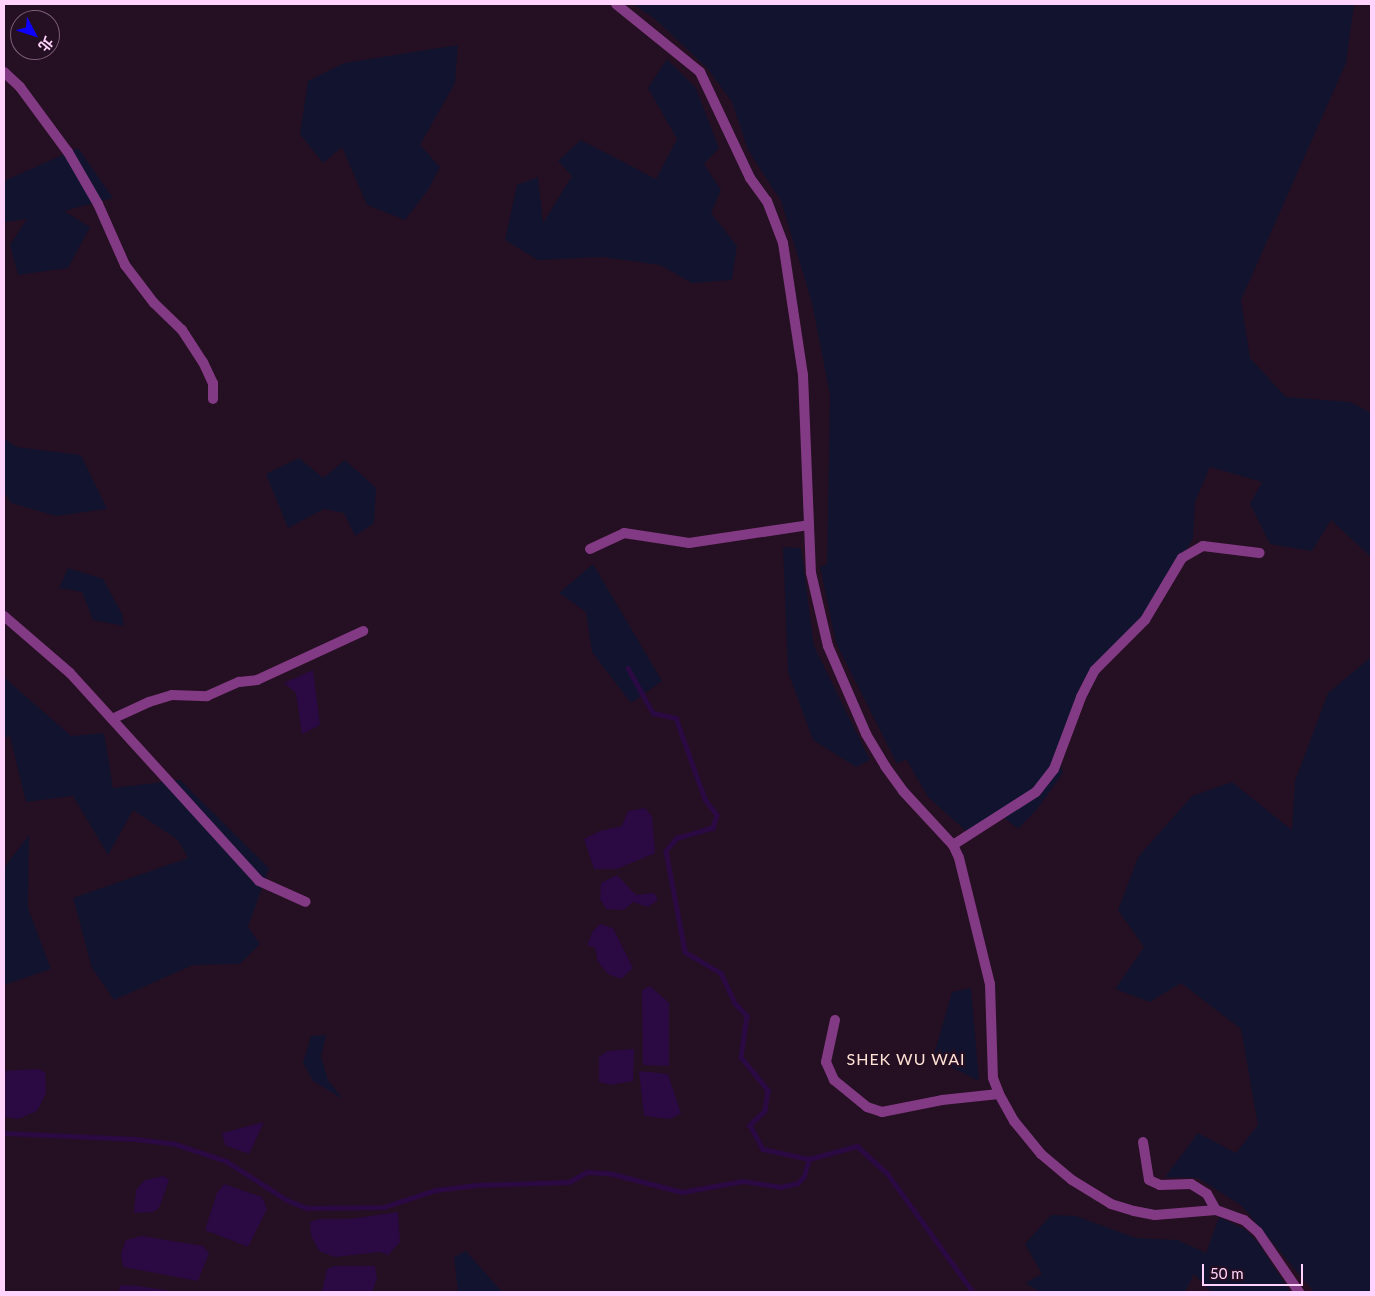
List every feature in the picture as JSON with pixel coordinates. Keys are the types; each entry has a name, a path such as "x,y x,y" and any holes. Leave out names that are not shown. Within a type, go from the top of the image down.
{"street":[{"path":"616,4 700,72 750,178 767,201 780,235 803,375 811,573 828,646 866,734 903,791 953,845 990,984 994,1078 999,1094 1014,1122 1041,1154 1072,1180 1111,1204 1155,1215 1216,1210 1244,1220 1258,1232 1300,1292"},
{"path":"4,72 20,87 68,152 98,204 125,265 154,302 182,330 203,362 214,383 213,399"},
{"path":"590,549 624,533 640,533 664,542 689,543 809,525"},
{"path":"953,845 1036,792 1054,769 1080,697 1095,670 1145,620 1182,558 1203,546 1260,553"},
{"path":"4,616 70,673 259,881 306,902"},
{"path":"112,719 149,702 172,695 207,696 239,682 257,680 363,631"},
{"path":"835,1020 826,1062 834,1080 867,1107 882,1112 952,1098 999,1094"},
{"path":"1143,1142 1149,1180 1160,1186 1191,1184 1206,1194 1216,1210"}],"shaded area":[{"path":"633,4 1354,4 1346,63 1241,300 1250,358 1286,397 1350,402 1371,413 1371,557 1331,520 1312,551 1270,544 1250,504 1262,482 1210,467 1195,502 1193,539 1150,609 1082,682 1056,752 1063,773 1038,808 1018,829 997,812 966,831 928,797 906,759 897,764 836,643 820,567 827,564 830,395 812,303 781,201 748,150 732,102 707,68 655,19"},
{"path":"458,45 455,83 420,145 440,167 428,190 405,220 367,205 342,147 323,163 300,134 308,81 344,63"},
{"path":"667,59 696,88 719,148 704,164 721,190 711,213 737,246 732,280 692,283 660,265 603,257 538,260 505,240 517,185 538,177 543,223 572,176 558,161 581,140 656,179 677,139 648,88"},
{"path":"78,148 113,198 64,211 90,227 68,268 18,275 10,245 27,219 4,222 4,181"},
{"path":"4,439 17,447 81,455 107,509 56,516 11,503 4,492"},
{"path":"299,458 323,478 345,460 376,488 374,523 355,536 344,513 324,509 288,528 266,474"},
{"path":"783,547 801,548 814,646 870,760 856,767 813,740 788,672"},
{"path":"593,564 662,681 631,703 592,652 586,612 559,593"},
{"path":"68,568 103,579 122,614 124,626 93,620 82,592 59,588"},
{"path":"1371,657 1371,1292 1314,1292 1242,1206 1198,1178 1165,1177 1198,1133 1236,1153 1258,1125 1241,1029 1181,983 1150,1002 1115,989 1144,947 1118,910 1138,857 1192,796 1232,782 1292,830 1295,781 1328,693"},
{"path":"4,670 6,679 71,736 104,733 113,788 180,780 269,868 248,927 260,944 240,964 193,965 114,1000 92,968 73,898 188,858 178,840 133,810 108,855 73,796 26,802 10,736 4,738"},
{"path":"313,670 320,725 302,734 296,693 284,683"},
{"path":"645,808 652,816 655,853 617,869 594,869 584,839 600,831 622,826 628,811"},
{"path":"29,835 28,908 51,969 4,985 4,868"},
{"path":"617,875 636,895 654,893 658,900 648,907 633,902 624,910 606,909 600,899 601,883"},
{"path":"600,924 613,928 633,968 621,979 608,974 598,962 595,948 587,945 593,931"},
{"path":"650,986 669,1003 669,1066 643,1065 642,990"},
{"path":"971,988 979,1081 933,1058 952,992"},
{"path":"326,1035 321,1057 328,1080 343,1099 313,1081 303,1063 311,1036"},
{"path":"634,1049 633,1081 611,1085 599,1082 599,1057 608,1051"},
{"path":"38,1069 45,1072 46,1093 37,1111 18,1119 4,1117 4,1071"},
{"path":"639,1071 668,1074 681,1113 670,1119 644,1116"},
{"path":"264,1122 249,1154 225,1145 222,1133"},
{"path":"164,1176 169,1180 159,1208 153,1212 134,1213 136,1190 145,1180"},
{"path":"224,1184 262,1197 267,1209 248,1247 205,1230 217,1193"},
{"path":"398,1212 400,1242 388,1255 380,1252 335,1257 319,1251 311,1235 310,1222 320,1219 350,1219"},
{"path":"1051,1215 1076,1216 1136,1238 1178,1240 1206,1253 1219,1217 1245,1229 1259,1244 1290,1292 1211,1292 1194,1274 1185,1292 1040,1292 1025,1283 1042,1274 1025,1244"},
{"path":"142,1236 203,1246 209,1253 198,1281 123,1267 121,1254 126,1240"},
{"path":"466,1251 502,1292 458,1292 454,1257"},
{"path":"335,1266 375,1266 377,1279 372,1292 322,1292 327,1269"},
{"path":"121,1285 138,1286 178,1292 118,1292"}],"waterway":[{"path":"628,668 653,713 676,718 705,799 717,815 713,828 677,838 666,851 685,952 721,973 735,1003 747,1016 741,1057 768,1090 765,1111 750,1125 763,1149 809,1159 857,1146 887,1173 973,1292"},
{"path":"4,1133 136,1139 175,1144 226,1161 287,1200 307,1208 384,1207 436,1190 474,1185 569,1182 587,1172 609,1173 682,1192 743,1181 781,1187 798,1183 804,1176 809,1159"}],"district":[{"name":"SHEK WU WAI","path":"906,1059"}]}
